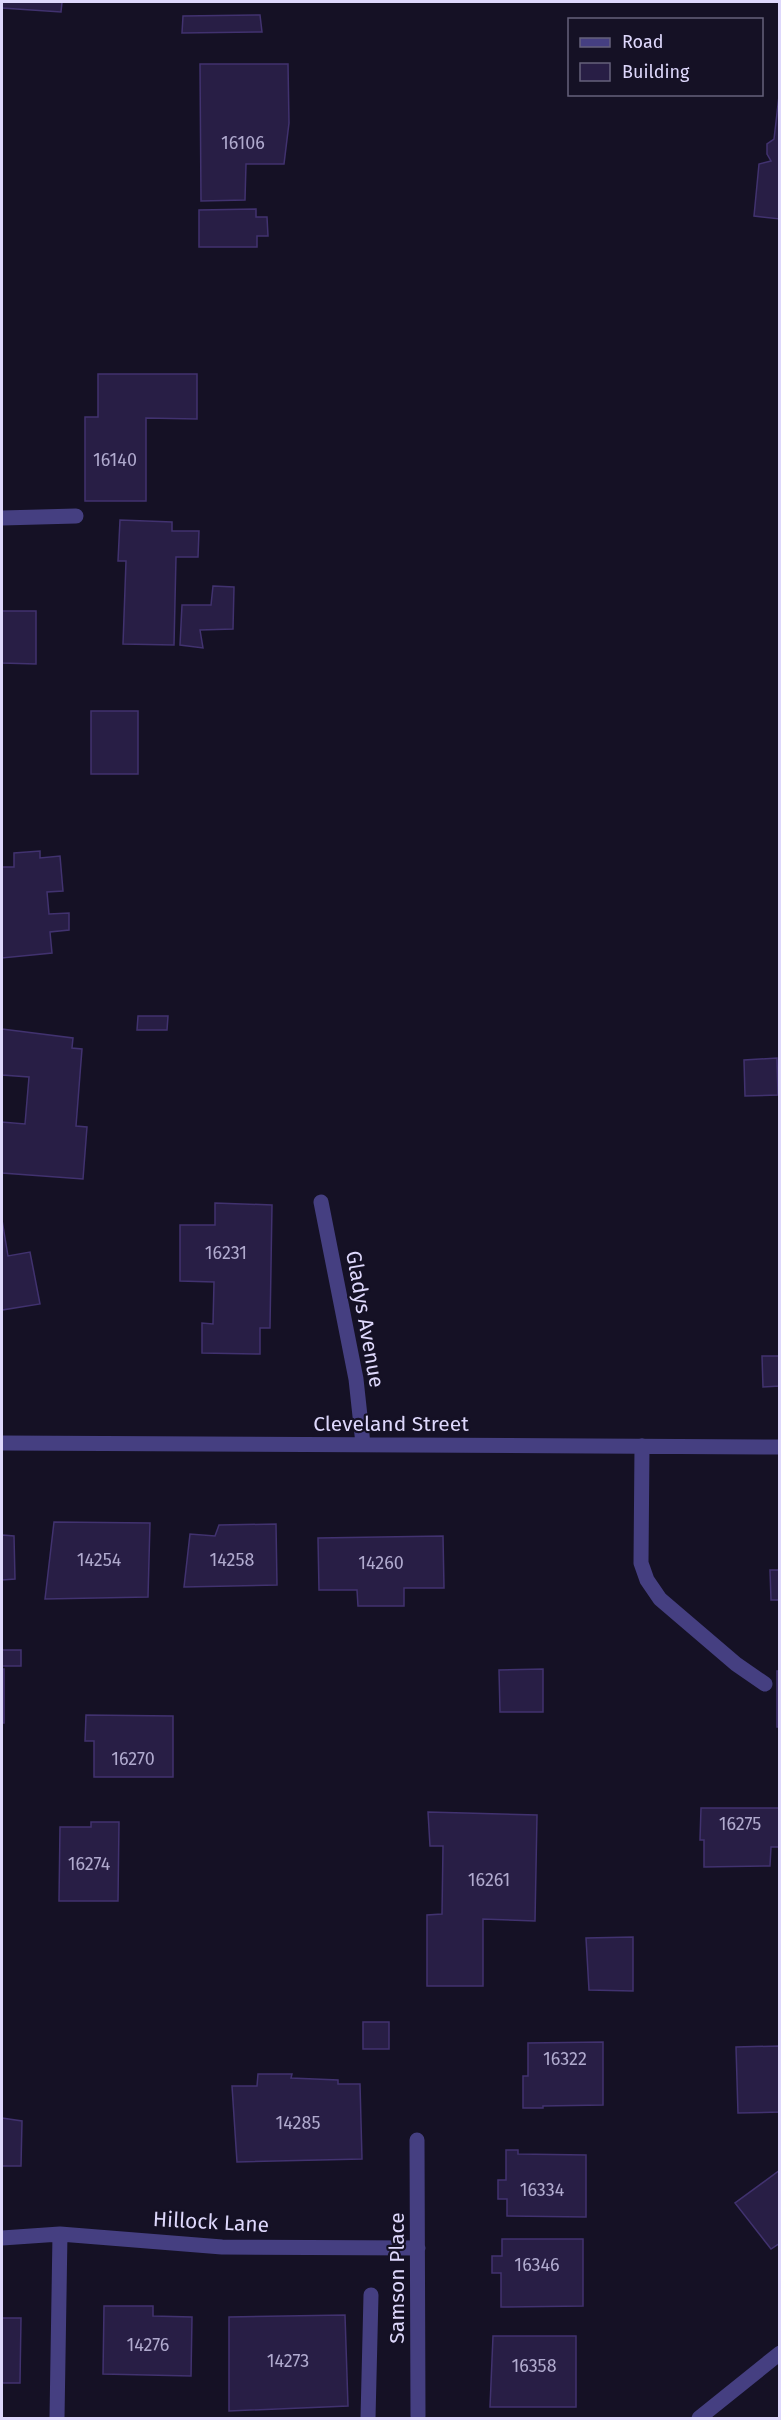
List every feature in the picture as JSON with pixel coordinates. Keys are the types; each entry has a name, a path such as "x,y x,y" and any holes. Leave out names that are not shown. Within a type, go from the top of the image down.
{"street":[{"path":"2,518 76,516"},
{"name":"Gladys Avenue","path":"321,1202 356,1379 363,1444"},
{"name":"Cleveland Street","path":"2,1443 780,1447"},
{"path":"642,1446 641,1563 647,1580 668,1607 736,1664 765,1684"},
{"name":"Samson Place","path":"417,2140 418,2416"},
{"path":"57,2418 60,2234"},
{"name":"Hillock Lane","path":"2,2238 60,2234 222,2247 418,2248"},
{"path":"368,2418 371,2295"},
{"path":"699,2418 780,2353"}],"building":[{"path":"2,2 62,2 61,12 2,8"},
{"path":"260,15 262,32 182,33 183,16"},
{"path":"200,64 288,64 289,123 284,164 246,164 245,200 201,201"},
{"path":"779,96 780,219 754,216 759,164 771,161 767,154 767,144 774,139"},
{"path":"256,209 256,217 267,217 268,236 257,236 257,247 199,247 199,210"},
{"path":"98,374 197,374 197,419 146,418 146,501 85,501 85,417 98,417"},
{"path":"120,520 172,522 172,531 199,531 198,557 176,557 174,645 123,644 126,561 118,561"},
{"path":"213,586 234,587 233,629 200,630 203,648 180,645 182,605 211,605"},
{"path":"2,611 36,611 36,664 2,663"},
{"path":"91,711 138,711 138,774 91,774"},
{"path":"40,851 40,858 60,856 63,891 47,892 49,914 69,913 69,930 50,932 52,953 2,958 2,867 14,867 14,853"},
{"path":"138,1016 168,1016 167,1030 137,1030"},
{"path":"2,1029 73,1038 72,1048 82,1049 76,1126 87,1127 83,1179 2,1173 2,1122 25,1124 29,1077 2,1075"},
{"path":"777,1058 778,1095 745,1096 744,1060"},
{"path":"215,1203 272,1205 270,1328 260,1328 260,1354 202,1353 202,1323 213,1324 214,1282 180,1281 180,1225 215,1225"},
{"path":"2,1220 8,1256 30,1252 40,1304 2,1310"},
{"path":"762,1356 780,1356 780,1386 763,1387"},
{"path":"54,1522 150,1523 148,1597 45,1599"},
{"path":"276,1524 277,1585 184,1587 190,1534 215,1536 219,1525"},
{"path":"2,1535 14,1536 15,1579 2,1580"},
{"path":"443,1536 444,1588 404,1588 404,1606 358,1606 357,1590 319,1590 318,1538"},
{"path":"770,1570 780,1570 780,1600 771,1600"},
{"path":"2,1650 21,1650 21,1666 2,1666"},
{"path":"2,1669 4,1669 4,1723 2,1723"},
{"path":"543,1669 543,1712 500,1712 499,1670"},
{"path":"777,1671 780,1671 780,1727 777,1727"},
{"path":"86,1715 173,1716 173,1777 94,1777 94,1741 85,1741"},
{"path":"701,1808 780,1808 780,1847 771,1847 770,1866 704,1867 704,1840 700,1840"},
{"path":"428,1812 537,1815 535,1921 483,1919 483,1986 427,1986 427,1915 442,1914 443,1846 430,1846"},
{"path":"91,1822 119,1822 118,1901 59,1901 60,1827 91,1827"},
{"path":"633,1937 633,1991 589,1990 586,1938"},
{"path":"363,2022 389,2022 389,2049 363,2049"},
{"path":"603,2042 603,2105 523,2108 523,2076 528,2076 528,2043"},
{"path":"780,2046 780,2112 738,2113 736,2047"},
{"path":"258,2074 292,2074 291,2078 338,2080 338,2084 360,2084 362,2159 237,2162 232,2086 257,2086"},
{"path":"2,2118 22,2121 21,2166 2,2166"},
{"path":"506,2150 518,2150 518,2154 586,2155 586,2217 507,2216 507,2199 498,2199 498,2180 506,2180"},
{"path":"780,2170 780,2243 771,2249 735,2203"},
{"path":"502,2239 583,2239 583,2306 501,2307 501,2273 492,2273 492,2256 502,2256"},
{"path":"104,2306 153,2306 153,2316 192,2317 191,2376 103,2374"},
{"path":"345,2315 348,2406 229,2411 229,2317"},
{"path":"2,2318 21,2318 20,2383 2,2383"},
{"path":"493,2336 576,2336 576,2407 490,2407"}]}
